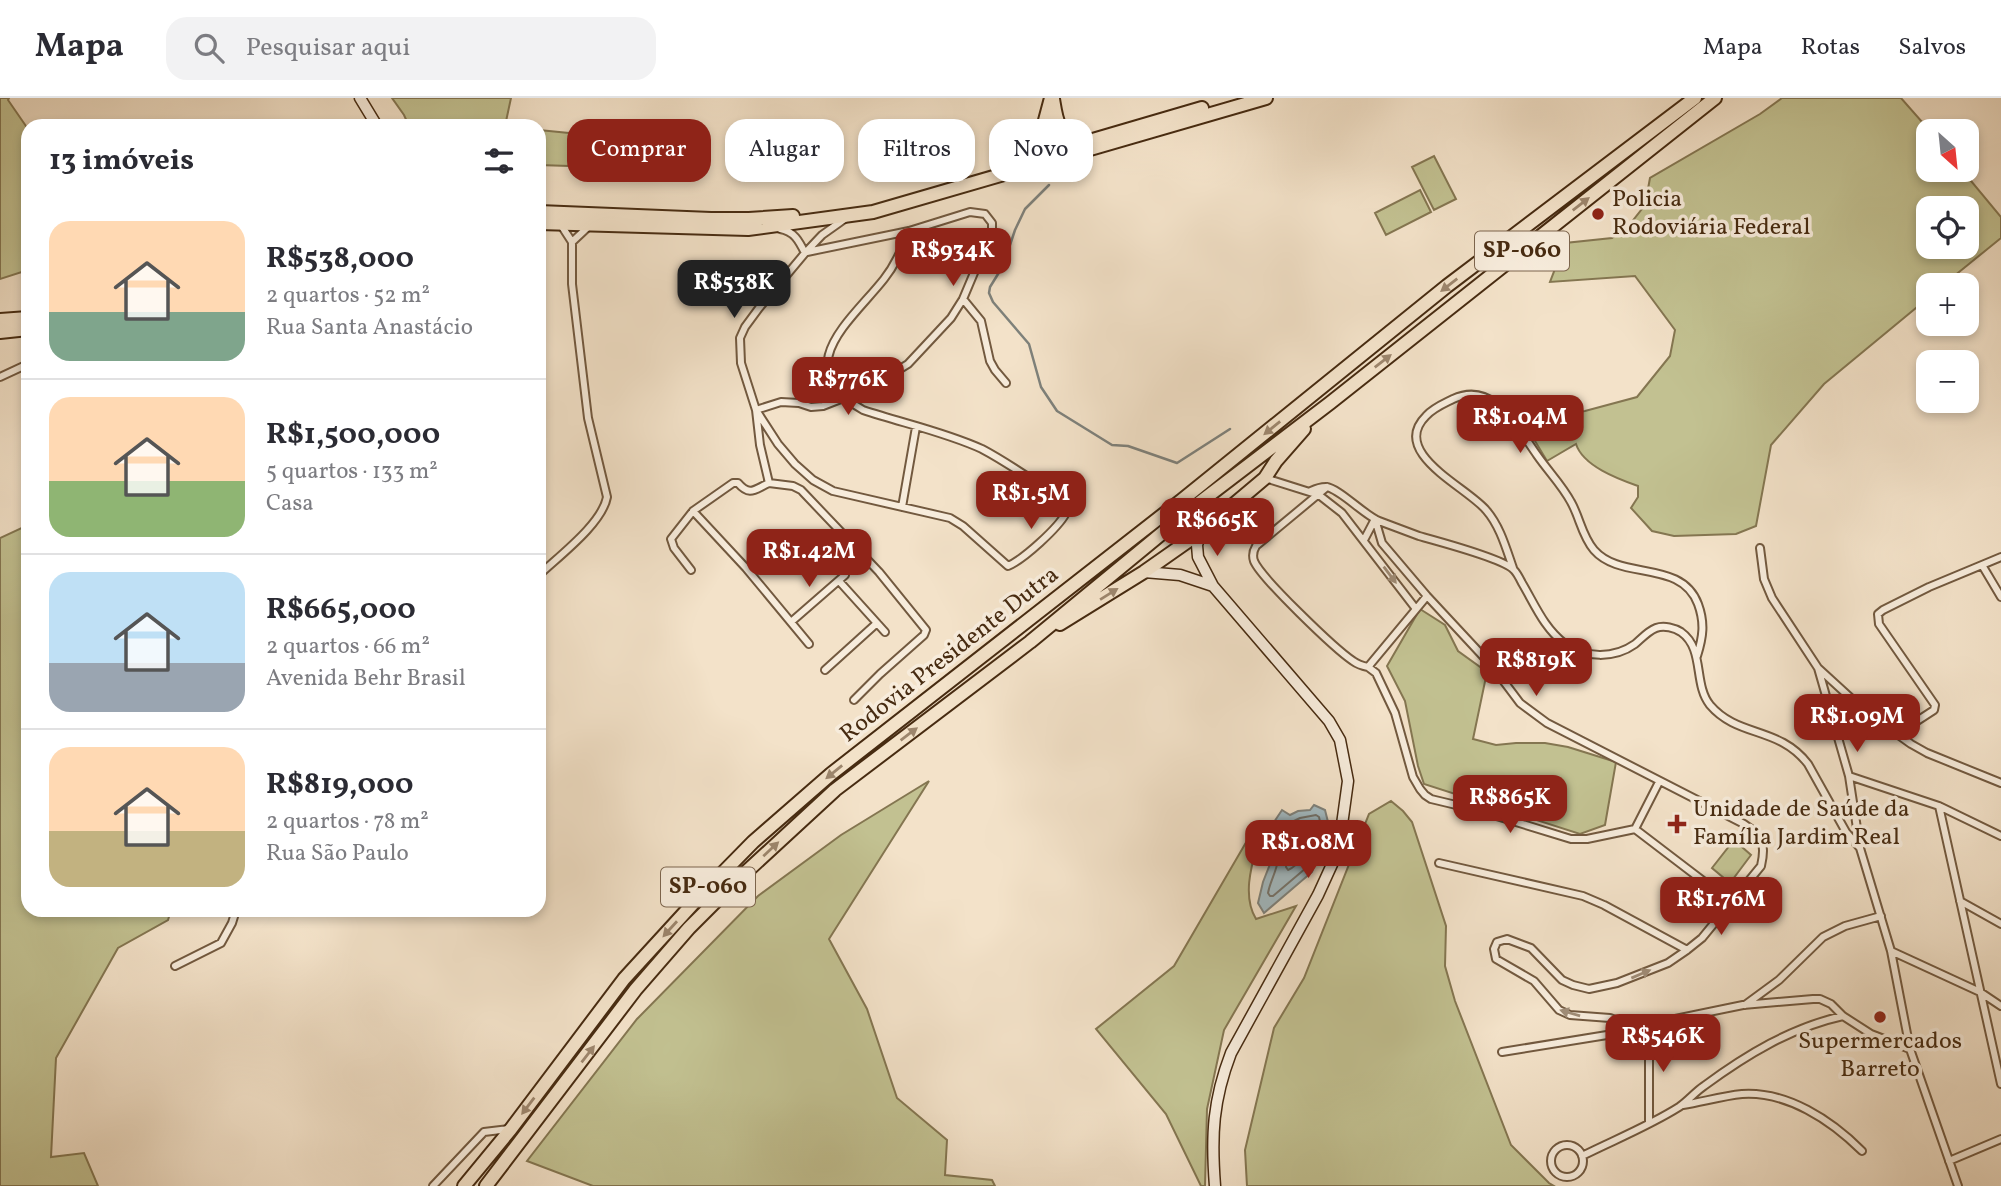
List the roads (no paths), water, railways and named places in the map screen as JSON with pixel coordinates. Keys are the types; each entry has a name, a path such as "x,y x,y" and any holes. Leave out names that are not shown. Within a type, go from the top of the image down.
{"highway":[{"path":"1052,98 1056,119"},
{"path":"1046,119 1052,98"},
{"path":"1093,139 1236,98"},
{"path":"546,223 707,229 768,227 873,212 1266,98"},
{"path":"1679,110 1687,98"},
{"name":"Rodovia Presidente Dutra","path":"464,1186 511,1129 624,979 753,842 831,774 1182,500 1447,286 1695,98"},
{"name":"Rodovia Presidente Dutra","path":"486,1186 636,989 689,928 835,790 1030,642 1195,506 1715,98"},
{"path":"546,212 711,219 798,215 871,204 989,170"},
{"path":"0,320 21,318"},
{"path":"0,332 21,330"},
{"path":"1030,642 1144,572 1201,532 1265,478 1276,461 1325,406"}],"street":[{"path":"360,98 373,119"},
{"path":"756,410 781,402 817,407 869,388 908,364 938,333 963,299 992,230 992,223 989,217 970,212 909,230 805,253"},
{"path":"769,482 760,445 756,410 741,363 740,338 759,308 805,253 822,235 850,215"},
{"path":"546,569 576,542 598,517 606,505 607,497 588,418 572,284 572,242 560,223"},
{"path":"572,242 591,224"},
{"path":"768,227 787,230 796,237 805,253"},
{"path":"756,410 778,444 813,480 833,491 950,518 1006,564 1011,565 1019,559 1062,522 1066,513 1065,504 1046,489 982,450 863,410 846,398 831,381 828,358 830,347 845,324 886,277 899,256 909,230"},
{"path":"963,299 981,321 989,361 1006,383"},
{"path":"0,377 21,367"},
{"path":"1697,657 1686,636 1675,629 1665,627 1656,628 1618,652 1604,655 1578,651 1568,646 1547,627 1513,568 1506,546 1491,516 1480,503 1427,462 1415,435 1424,418 1434,409 1458,397 1468,394 1488,398 1503,409 1564,490 1574,506 1588,543 1596,553 1611,563 1660,573 1689,589 1702,617 1702,638 1697,657 1700,684 1708,703 1730,722 1777,738 1801,754 1846,832 1860,848"},
{"path":"902,507 916,427"},
{"path":"1265,478 1311,491 1342,513 1416,609"},
{"path":"691,570 674,548 671,539 694,511 733,482 749,492 769,482 801,490 879,572 926,630 924,635 854,700"},
{"path":"1311,491 1327,487 1336,490 1375,519 1513,568"},
{"path":"1327,487 1256,546 1253,558 1276,588 1336,648 1355,663 1376,673 1395,713 1413,777 1425,795 1571,839 1587,839 1635,829 1731,903"},
{"path":"694,511 809,644"},
{"path":"1364,540 1375,519"},
{"path":"1375,519 1382,543 1493,667 1520,703 1547,723 1751,829 1763,843 1761,866 1702,938 1668,963 1633,978 1589,989 1573,985 1562,980 1531,948 1507,939 1497,942 1494,949 1496,959 1534,981 1559,1010 1570,1015 1610,1018 1636,1027"},
{"path":"1201,532 1197,545 1198,557 1213,586 1329,721 1340,740 1348,781 1340,839 1334,860 1318,895 1231,1053 1221,1080 1214,1115 1215,1186"},
{"path":"1760,548 1764,579 1772,598 1818,668 1865,711 1927,753 2001,783"},
{"path":"1897,734 1934,710 1935,705 1879,624 1878,614 1929,587 2001,556"},
{"path":"1982,565 2001,597"},
{"path":"1144,572 1180,575 1213,586"},
{"path":"792,622 842,578 885,632"},
{"path":"1368,667 1427,596"},
{"path":"825,670 877,623"},
{"path":"1818,668 1849,776 1860,848 1891,951 1910,1049 1958,1186"},
{"path":"1849,776 1940,806 2001,836"},
{"path":"1635,829 1659,782"},
{"path":"1940,806 2001,1084"},
{"path":"1439,863 1583,895 1687,950"},
{"path":"1959,901 2001,924"},
{"path":"1744,1005 1779,980 1823,937 1845,926 1881,916"},
{"path":"175,966 221,943 234,917"},
{"path":"1891,951 1980,992 2001,1006"},
{"path":"1502,1052 1607,1035 1744,1005 1819,999 1831,1004 1843,1016 1871,1034 1910,1049"},
{"path":"1582,1156 1681,1106 1702,1087 1790,1032 1818,1021 1843,1016"},
{"path":"1649,1024 1649,1123"},
{"path":"1681,1106 1742,1094 1762,1095 1817,1115 1847,1136 1861,1151"},
{"path":"433,1186 484,1132 511,1129"},
{"path":"1948,1161 2001,1139"},
{"path":"1564,1145 1575,1147 1582,1156 1583,1166 1572,1176 1562,1177 1553,1171 1550,1160 1555,1150 1564,1145"}],"water":[{"path":"1314,805 1325,810 1329,826 1312,872 1264,913 1258,903 1272,859 1268,831 1282,810 1290,815 1310,810"}],"waterway":[{"path":"1049,185 1025,209 1003,266 989,293 993,302 1029,344 1041,387 1057,411 1112,445 1128,446 1177,463 1230,429"}],"place":[{"name":"Policia Rodoviária Federal","path":"1598,214"},
{"name":"Unidade de Saúde da Família Jardim Real","path":"1677,824"},
{"name":"Supermercados Barreto","path":"1880,1017"}]}
